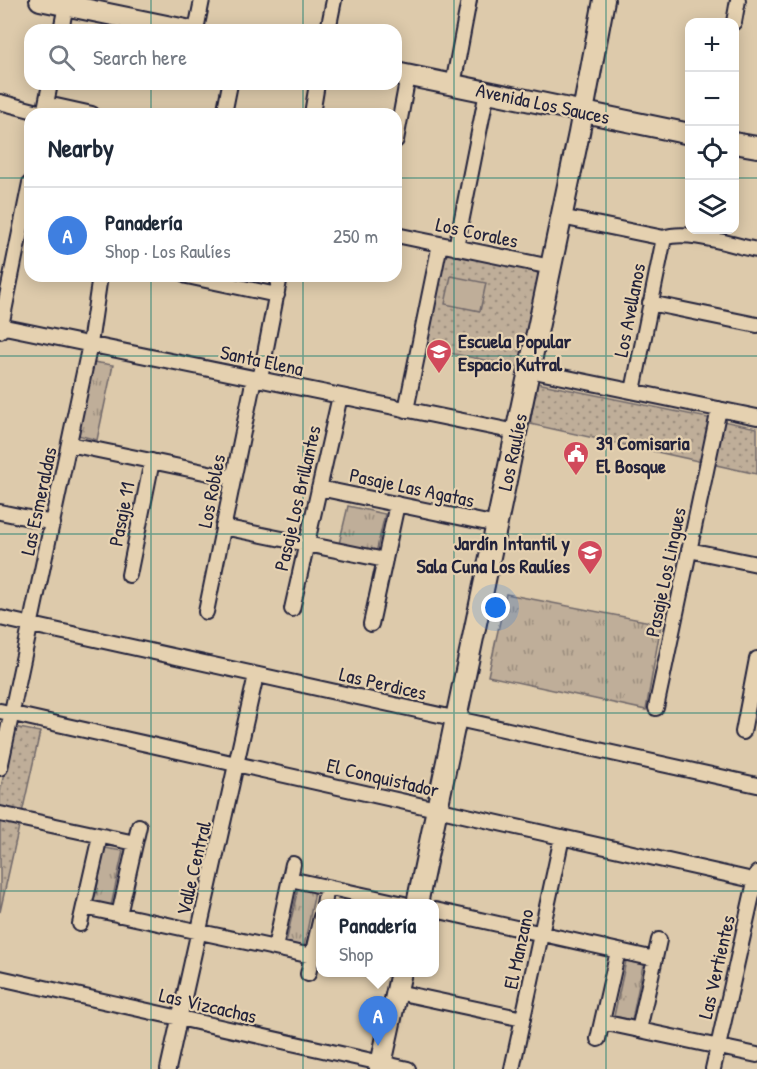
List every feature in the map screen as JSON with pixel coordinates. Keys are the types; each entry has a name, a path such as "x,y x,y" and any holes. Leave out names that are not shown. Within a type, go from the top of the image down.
{"street":[{"path":"40,0 67,3 160,24"},
{"path":"197,24 202,0"},
{"path":"329,24 334,0"},
{"path":"453,85 469,0"},
{"name":"Los Raulíes","path":"418,899 530,370 604,0"},
{"path":"735,18 738,0"},
{"path":"62,24 67,3"},
{"name":"Avenida Los Sauces","path":"402,75 685,133"},
{"path":"46,108 49,90"},
{"path":"225,108 229,90"},
{"path":"313,108 316,90"},
{"path":"399,108 401,90"},
{"path":"456,248 487,92"},
{"path":"0,102 25,108"},
{"path":"739,144 757,147"},
{"path":"0,328 24,212"},
{"path":"561,217 664,238 672,235 687,236 757,250"},
{"name":"Los Corales","path":"402,236 551,267"},
{"name":"Los Avellanos","path":"633,391 664,238"},
{"path":"406,410 440,244"},
{"name":"Las Esmeraldas","path":"0,768 6,713 32,625 90,344 99,282"},
{"path":"215,282 277,295"},
{"name":"Los Robles","path":"206,612 234,477 279,282"},
{"path":"650,303 757,325"},
{"name":"Santa Elena","path":"0,328 90,344 516,432"},
{"path":"530,370 757,417"},
{"name":"Pasaje Los Brillantes","path":"292,609 340,396"},
{"name":"Pasaje Los Lingues","path":"656,708 719,409"},
{"path":"69,444 234,477"},
{"name":"Pasaje 11","path":"129,575 152,461"},
{"name":"Pasaje Las Agatas","path":"319,488 497,525"},
{"path":"371,624 397,504"},
{"path":"0,512 53,523"},
{"path":"224,527 385,560"},
{"path":"689,550 757,564"},
{"name":"Las Perdices","path":"0,618 757,785"},
{"path":"743,732 757,660"},
{"name":"Valle Central","path":"168,1069 256,675"},
{"name":"El Conquistador","path":"6,713 438,810 757,878"},
{"path":"0,814 135,843"},
{"path":"119,915 139,826"},
{"path":"80,924 100,836"},
{"name":"El Manzano","path":"512,1069 562,837"},
{"path":"275,948 293,864"},
{"name":"Las Vertientes","path":"713,1069 757,878"},
{"path":"290,879 385,899"},
{"path":"325,899 327,887"},
{"path":"84,907 312,956"},
{"path":"439,911 655,959"},
{"path":"308,974 316,938"},
{"path":"639,1030 659,940"},
{"path":"598,1039 618,951"},
{"name":"Las Vizcachas","path":"0,978 380,1066 408,1069"},
{"path":"380,1066 399,982 523,1019"},
{"path":"602,1022 757,1055"}],"green space":[{"path":"444,252 539,271 520,367 424,348"},
{"path":"451,276 486,283 480,311 445,304"},
{"path":"93,362 113,365 97,440 78,435"},
{"path":"537,383 757,428 757,474 530,424"},
{"path":"348,506 385,514 376,553 339,544"},
{"path":"506,594 661,624 646,710 488,676"},
{"path":"14,727 40,732 0,912 0,792"},
{"path":"105,848 123,851 111,906 94,902"},
{"path":"298,888 315,892 304,946 286,943"},
{"path":"626,961 643,965 632,1020 614,1016"}],"place":[{"name":"Escuela Popular Espacio Kutral","path":"439,375"},
{"name":"39 Comisaria El Bosque","path":"576,477"},
{"name":"Jardín Intantil y Sala Cuna Los Raulíes","path":"590,576"},
{"name":"Panadería","path":"378,1046"}]}
